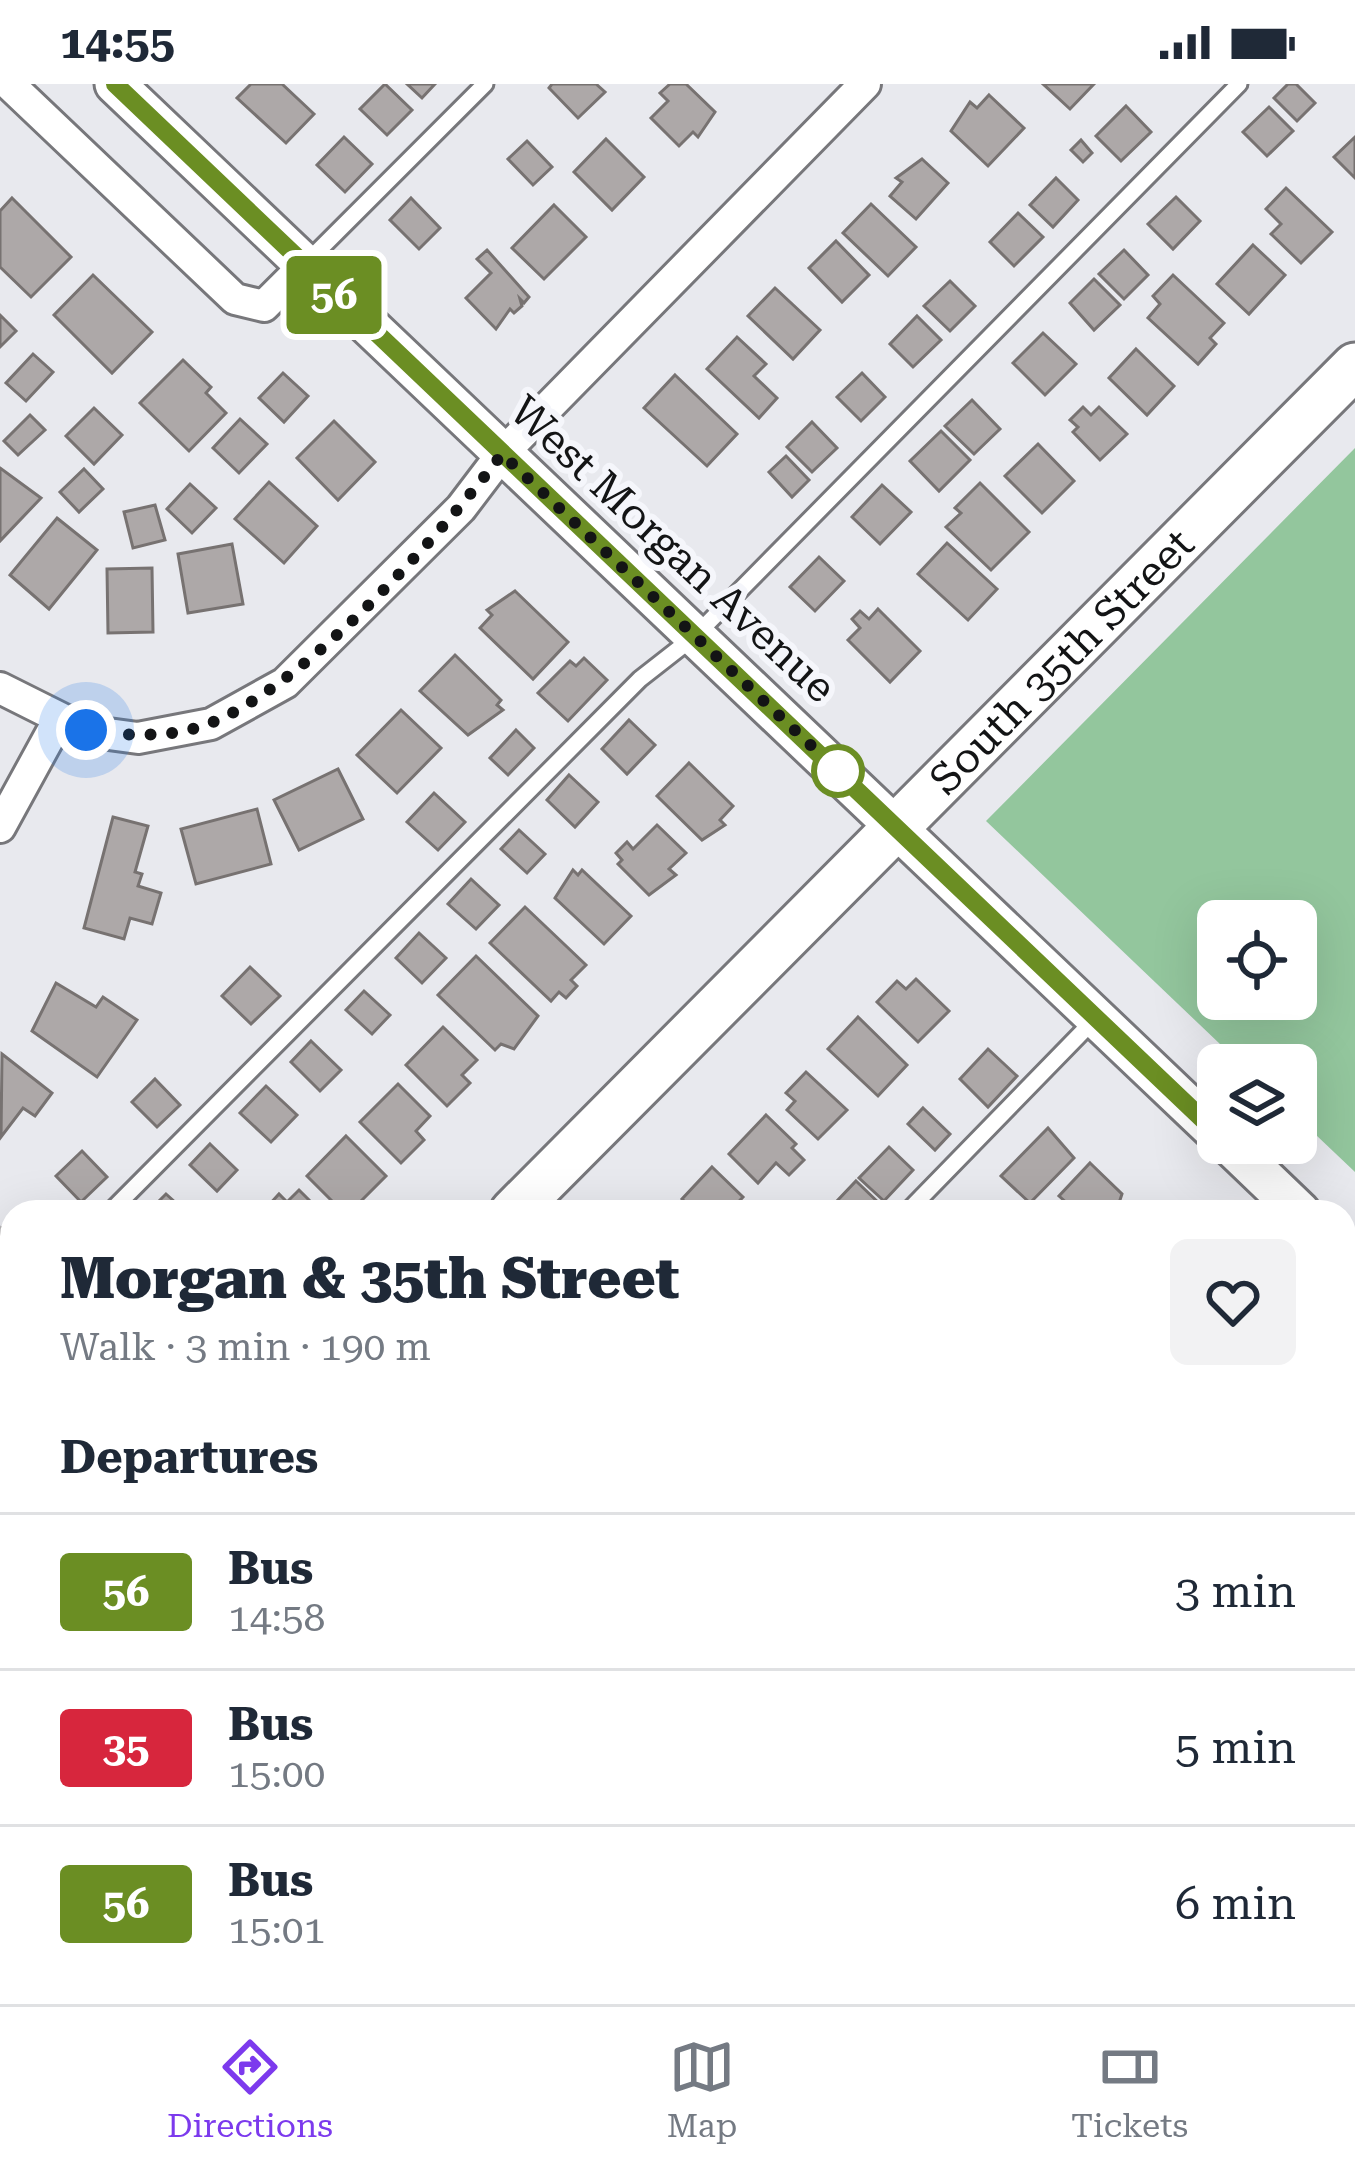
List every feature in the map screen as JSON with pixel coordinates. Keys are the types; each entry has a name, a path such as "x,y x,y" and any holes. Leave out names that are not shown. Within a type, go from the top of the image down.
{"main road":[{"name":"South 35th Street","path":"525,1200 1355,365"}],"street":[{"path":"9,84 235,299 264,306 304,266"},
{"name":"West Morgan Avenue","path":"115,84 1197,1114"},
{"path":"0,688 58,721 138,738 211,724 285,683 461,508 502,454 865,84"},
{"path":"0,827 58,721"},
{"path":"1250,1164 1287,1200"}],"lane":[{"path":"304,266 485,84"},
{"path":"122,1200 640,679 695,636 1239,84"},
{"path":"919,1200 1097,1018"}],"green space":[{"path":"1355,448 1355,1172 1317,1136 1317,1044 1220,1044 986,821"}],"building":[{"path":"251,84 282,84 314,114 286,143 237,98"},
{"path":"385,84 412,110 387,135 360,109"},
{"path":"407,84 435,84 422,98"},
{"path":"552,84 596,84 605,92 578,118 549,88"},
{"path":"670,84 686,84 715,112 698,137 693,132 679,146 651,118 668,101 660,93"},
{"path":"1043,84 1094,84 1070,109"},
{"path":"1288,84 1296,84 1315,103 1297,121 1274,98"},
{"path":"989,95 1024,128 988,166 951,131 970,102 977,108"},
{"path":"1126,106 1151,132 1121,161 1096,136"},
{"path":"1269,107 1293,131 1267,156 1243,132"},
{"path":"344,137 372,164 345,192 317,165"},
{"path":"1355,137 1355,178 1334,157"},
{"path":"606,139 644,177 612,210 574,172"},
{"path":"1081,140 1092,153 1083,162 1071,150"},
{"path":"527,141 552,167 533,185 508,159"},
{"path":"922,159 948,183 916,219 890,196 902,182 896,178"},
{"path":"1056,178 1078,200 1053,227 1030,205"},
{"path":"1286,188 1332,232 1301,263 1271,234 1281,224 1266,209"},
{"path":"1176,197 1200,221 1173,249 1148,224"},
{"path":"12,198 71,257 31,297 0,267 0,211"},
{"path":"411,198 440,228 419,249 390,220"},
{"path":"871,204 916,247 888,276 843,233"},
{"path":"554,205 586,237 544,279 512,248"},
{"path":"1018,213 1043,237 1014,266 990,242"},
{"path":"836,241 869,275 842,302 809,268"},
{"path":"1253,245 1285,275 1249,314 1217,284"},
{"path":"487,250 529,297 524,303 520,299 522,306 514,313 510,309 496,329 466,298 491,273 477,259"},
{"path":"1124,250 1148,275 1124,299 1099,274"},
{"path":"93,275 152,332 112,373 54,315"},
{"path":"1173,275 1224,323 1210,338 1216,344 1198,364 1148,318 1160,304 1153,296"},
{"path":"1094,279 1120,305 1094,330 1070,303"},
{"path":"950,281 975,306 950,331 924,306"},
{"path":"775,288 820,330 793,359 748,316"},
{"path":"0,315 16,331 0,347"},
{"path":"917,316 941,340 913,367 890,344"},
{"path":"1043,333 1076,364 1045,395 1013,363"},
{"path":"737,337 766,364 754,376 777,398 759,418 707,369"},
{"path":"1136,349 1174,386 1147,415 1109,378"},
{"path":"33,354 53,372 26,401 6,383"},
{"path":"183,360 211,387 206,393 226,413 189,451 140,403"},
{"path":"283,373 308,396 284,422 259,398"},
{"path":"862,373 885,397 861,421 837,397"},
{"path":"675,375 737,434 707,466 644,408"},
{"path":"972,400 1000,429 974,454 945,426"},
{"path":"1083,407 1091,415 1099,407 1127,434 1100,460 1073,432 1078,427 1070,420"},
{"path":"94,408 122,435 94,464 66,436"},
{"path":"30,415 45,430 18,455 4,441"},
{"path":"240,419 267,444 239,473 213,448"},
{"path":"334,421 375,462 338,500 297,458"},
{"path":"812,422 837,448 812,472 787,447"},
{"path":"941,431 970,460 939,491 910,461"},
{"path":"1038,444 1074,481 1042,513 1005,476"},
{"path":"786,456 809,480 792,497 769,472"},
{"path":"0,468 41,498 0,541"},
{"path":"84,469 103,489 79,512 60,492"},
{"path":"269,482 317,526 284,563 235,519"},
{"path":"980,483 1029,532 991,570 946,527 961,513 955,508"},
{"path":"190,484 216,508 192,533 167,509"},
{"path":"882,485 911,512 880,544 852,517"},
{"path":"155,505 165,540 133,548 124,512"},
{"path":"57,518 97,550 49,609 10,575"},
{"path":"947,543 997,589 968,620 918,574"},
{"path":"232,544 243,604 188,613 178,554"},
{"path":"819,557 844,581 815,611 790,587"},
{"path":"152,568 153,632 108,633 107,569"},
{"path":"515,591 568,642 533,679 480,628 492,615 487,610"},
{"path":"878,609 920,651 890,682 848,640 860,628 852,619 860,611 869,619"},
{"path":"455,655 501,700 497,705 503,710 468,735 420,691"},
{"path":"584,658 607,680 568,721 538,693 570,661 576,666"},
{"path":"401,710 441,748 397,793 357,755"},
{"path":"629,720 655,745 627,774 602,749"},
{"path":"516,730 534,748 508,775 490,758"},
{"path":"689,763 733,806 720,820 725,825 702,840 657,796"},
{"path":"338,769 363,819 299,850 274,800"},
{"path":"569,775 598,802 575,827 547,800"},
{"path":"434,793 465,822 438,850 407,822"},
{"path":"257,809 271,864 196,884 181,829"},
{"path":"113,817 148,826 135,872 142,874 138,886 161,893 152,924 130,918 124,939 84,928"},
{"path":"657,825 686,853 669,869 676,875 649,895 618,864 622,860 616,853 627,842 633,849"},
{"path":"519,830 545,854 527,873 501,849"},
{"path":"573,870 578,875 582,870 631,916 604,944 555,898"},
{"path":"471,879 499,905 476,929 448,904"},
{"path":"525,907 586,965 571,980 577,986 566,998 559,992 551,1001 490,943"},
{"path":"419,933 446,958 422,983 396,958"},
{"path":"476,956 538,1016 514,1049 501,1044 495,1050 438,995"},
{"path":"250,967 280,996 251,1024 222,996"},
{"path":"916,979 949,1011 918,1042 877,1002 897,981 906,989"},
{"path":"56,983 96,1007 103,997 137,1020 97,1077 32,1031"},
{"path":"364,991 390,1015 372,1034 346,1010"},
{"path":"858,1017 907,1065 878,1096 828,1049"},
{"path":"443,1027 477,1060 462,1075 470,1083 447,1106 406,1065"},
{"path":"311,1041 341,1070 320,1091 291,1062"},
{"path":"988,1049 1017,1076 988,1107 960,1079"},
{"path":"2,1054 52,1093 35,1116 23,1108 1,1137"},
{"path":"806,1072 847,1110 818,1139 787,1110 795,1101 786,1093"},
{"path":"155,1079 180,1105 157,1127 132,1102"},
{"path":"398,1084 430,1116 416,1131 424,1140 401,1163 360,1122"},
{"path":"266,1086 297,1115 271,1142 240,1113"},
{"path":"923,1108 950,1134 935,1150 908,1124"},
{"path":"766,1115 796,1144 792,1148 804,1160 789,1175 776,1163 758,1183 729,1154"},
{"path":"1048,1128 1074,1158 1033,1200 1027,1200 1001,1176"},
{"path":"346,1136 386,1176 362,1200 331,1200 307,1176"},
{"path":"210,1144 237,1170 217,1191 190,1165"},
{"path":"889,1147 913,1170 885,1200 859,1178"},
{"path":"82,1151 107,1177 79,1200 56,1176"},
{"path":"1090,1163 1122,1194 1120,1200 1064,1200 1059,1196"},
{"path":"712,1167 743,1197 740,1200 682,1199"},
{"path":"856,1181 876,1200 838,1200"},
{"path":"299,1190 309,1200 289,1200"}],"bus line":[{"name":"56","path":"115,84 1197,1114"}],"route":[{"path":"86,730 138,738 211,724 285,683 461,508 502,454 838,771"}]}
